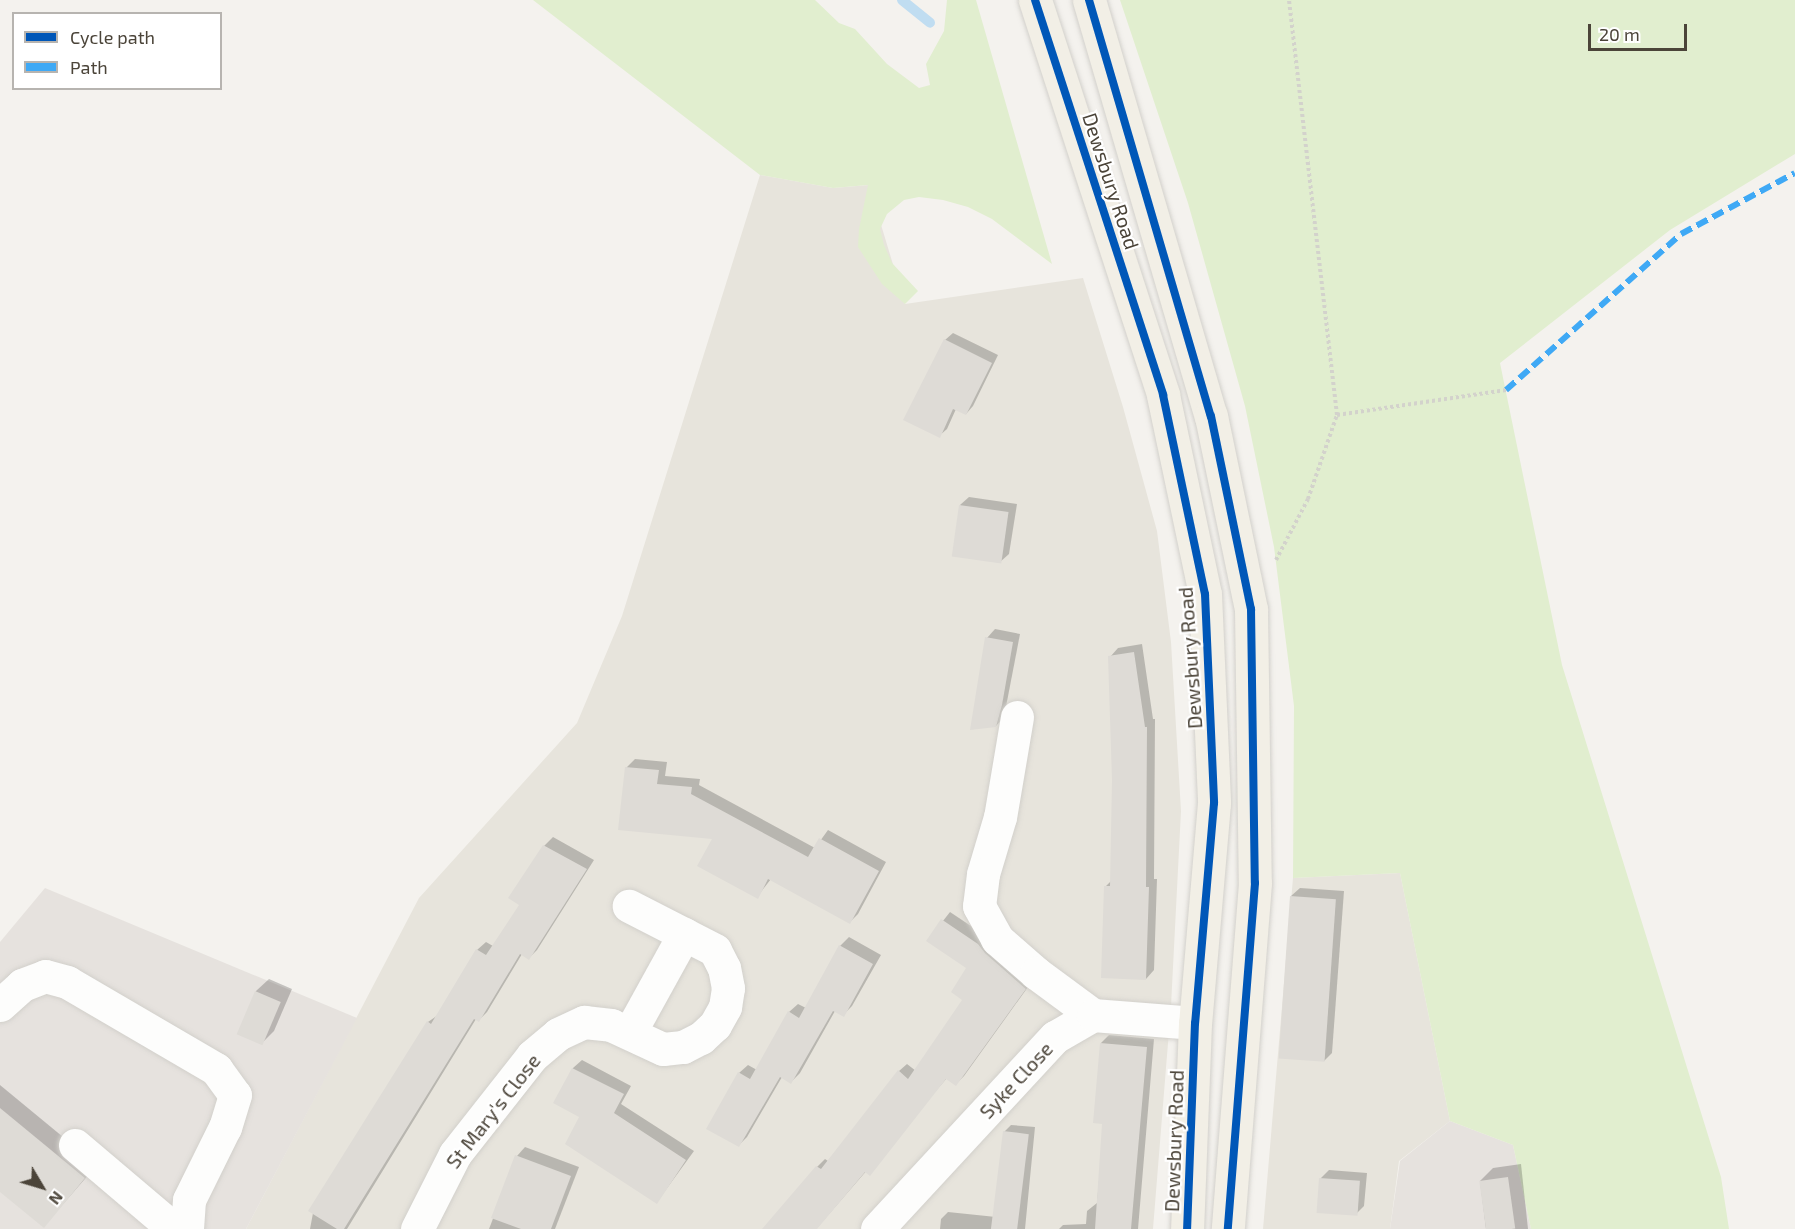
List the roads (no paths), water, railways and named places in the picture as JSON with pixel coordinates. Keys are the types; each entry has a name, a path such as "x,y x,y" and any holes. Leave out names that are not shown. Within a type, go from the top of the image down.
{"main road":[{"name":"Dewsbury Road","path":"1035,0 1163,395 1204,594 1214,803 1195,1023 1187,1229"},
{"name":"Dewsbury Road","path":"1089,0 1211,416 1251,609 1255,883 1228,1229"}],"street":[{"path":"1017,717 1000,817 983,874 979,906 997,939 1036,973 1093,1015 1195,1023"},
{"name":"St Mary's Close","path":"417,1229 455,1154 532,1056 558,1034 584,1022 611,1025 663,1049 683,1047 701,1038 716,1025 725,1007 728,988 724,968 715,950 629,906"},
{"path":"630,1032 684,934"},
{"path":"0,1005 22,985 45,976 67,982 216,1069 235,1095 225,1127 189,1200 187,1229"},
{"name":"Syke Close","path":"877,1229 1055,1037 1093,1015"},
{"path":"75,1146 174,1229"}],"waterway":[{"path":"902,0 930,23"}]}
